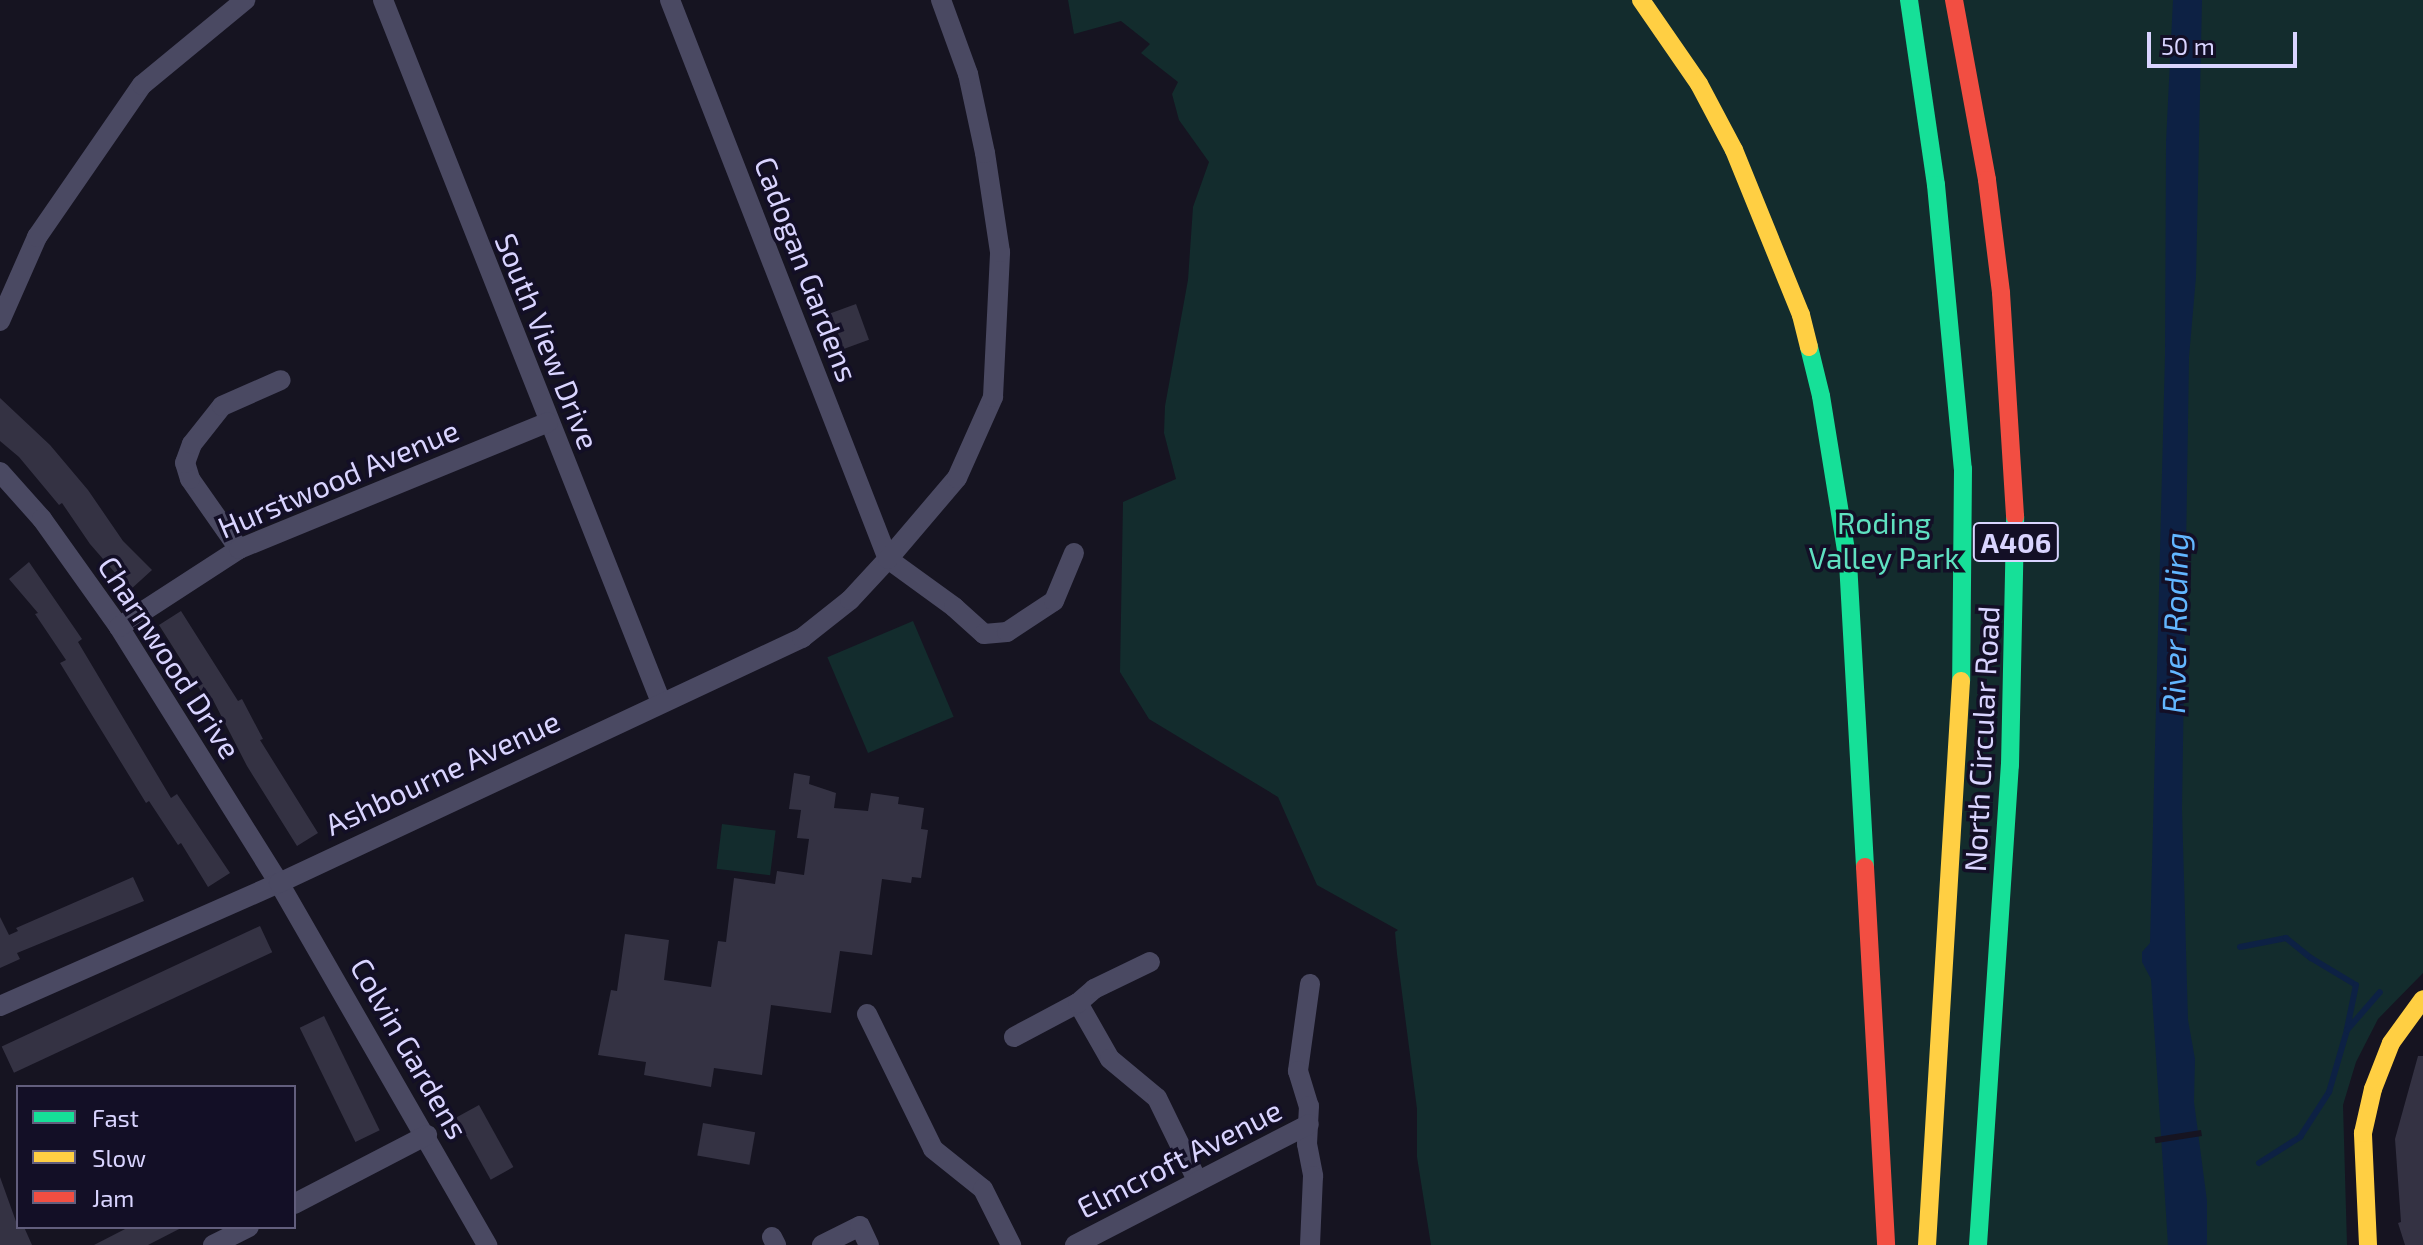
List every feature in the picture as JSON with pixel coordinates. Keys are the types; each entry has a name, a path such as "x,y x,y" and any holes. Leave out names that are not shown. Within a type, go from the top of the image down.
{"main road":[{"path":"1641,0 1699,84 1740,162 1801,315 1835,469 1848,562 1853,633 1886,1245"},
{"name":"North Circular Road","path":"1909,0 1938,200 1963,469 1964,614 1957,787 1932,1122 1927,1245"},
{"name":"North Circular Road","path":"1954,0 1987,180 2001,293 2016,530 2010,765 1978,1245"},
{"path":"2368,1245 2363,1133 2373,1089 2391,1043 2423,999"}],"street":[{"path":"0,321 37,237 142,85 245,0"},
{"name":"South View Drive","path":"383,0 661,702"},
{"name":"Cadogan Gardens","path":"670,0 888,559"},
{"name":"Ashbourne Avenue","path":"0,1006 279,883 802,638 850,600 957,478 993,397 1000,252 985,153 968,74 941,0"},
{"path":"239,549 190,479 185,463 192,444 222,406 281,380"},
{"name":"Hurstwood Avenue","path":"119,627 239,549 548,422"},
{"name":"Charnwood Drive","path":"0,472 42,519 119,627 279,883"},
{"path":"888,559 954,607 984,634 1007,632 1054,601 1074,553"},
{"name":"Colvin Gardens","path":"279,883 427,1135 487,1245"},
{"path":"1014,1037 1078,1003 1094,989 1150,962"},
{"path":"1310,984 1298,1071 1305,1089 1309,1124 1307,1144 1313,1176 1310,1245"},
{"path":"1078,1003 1110,1059 1157,1098 1198,1182"},
{"path":"867,1014 933,1149 983,1189 1011,1245"},
{"name":"Elmcroft Avenue","path":"1075,1245 1309,1124"},
{"path":"296,1203 427,1135"},
{"path":"822,1245 860,1226 869,1245"},
{"path":"213,1245 245,1229"}],"green space":[{"name":"Roding Valley Park","path":"1068,0 2423,0 2423,973 2378,1019 2356,1062 2343,1105 2347,1245 1431,1245 1417,1157 1417,1109 1397,954 1395,932 1398,930 1317,885 1278,797 1149,719 1120,672 1123,502 1176,479 1164,433 1165,406 1188,280 1193,207 1209,162 1179,120 1172,94 1178,82 1141,53 1150,44 1121,21 1074,34"},
{"path":"913,621 954,717 868,753 827,657"},
{"path":"722,824 776,831 770,875 717,869"}],"water":[{"name":"River Roding","path":"2173,0 2202,0 2196,277 2189,357 2182,809 2188,1020 2195,1059 2194,1102 2207,1201 2207,1245 2168,1245 2151,979 2142,962 2142,952 2150,943 2165,355 2166,142"}],"pier":[{"path":"2201,1130 2202,1136 2156,1143 2155,1137"}],"building":[{"path":"856,304 869,340 844,349 831,313"},
{"path":"0,398 50,445 88,490 123,541 152,570 130,590 90,544 62,503 59,505 19,457 0,441"},
{"path":"29,562 82,639 78,642 171,798 177,794 230,873 208,887 181,843 178,845 149,801 146,803 60,663 66,660 35,614 38,613 9,579"},
{"path":"181,611 238,701 242,699 263,739 260,740 318,833 297,846 247,766 212,698 207,701 159,625"},
{"path":"794,773 810,776 809,784 836,793 834,808 868,811 871,793 899,797 898,804 924,808 921,829 928,830 921,878 912,877 911,883 882,879 872,955 840,951 831,1013 771,1005 762,1075 714,1068 711,1087 644,1075 646,1062 598,1055 611,990 617,991 625,934 669,940 664,980 711,987 718,941 726,942 734,878 775,884 777,871 804,875 809,839 797,838 801,810 789,809"},
{"path":"133,877 144,901 17,953 20,959 0,968 0,917 9,935 18,931 16,928"},
{"path":"260,926 272,952 14,1073 2,1046"},
{"path":"324,1016 380,1130 355,1142 300,1028"},
{"path":"2418,1056 2423,1056 2423,1245 2405,1245 2398,1223 2401,1222 2395,1139"},
{"path":"479,1105 513,1167 491,1180 456,1118"},
{"path":"703,1123 755,1132 749,1165 697,1155"},
{"path":"0,1177 16,1229 25,1229 32,1245 0,1245"},
{"path":"125,1229 179,1229 148,1245 94,1245"}],"waterway":[{"path":"2240,947 2286,938 2311,958 2356,985 2347,1029"},
{"path":"2259,1163 2300,1137 2329,1092 2347,1030 2380,992"}],"traffic: fast":[{"path":"1909,0 1936,185 1963,469 1961,681"},
{"path":"1809,347 1821,396 1848,562 1865,867"},
{"path":"1978,1245 2010,765 2015,517"}],"traffic: slow":[{"path":"1641,0 1699,84 1734,150 1801,315 1809,347"},
{"path":"1927,1245 1961,681"},
{"path":"2368,1245 2363,1133 2373,1089 2391,1043 2423,999"}],"traffic: jam":[{"path":"1954,0 1987,180 2001,293 2015,517"},
{"path":"1865,867 1886,1245"}]}
